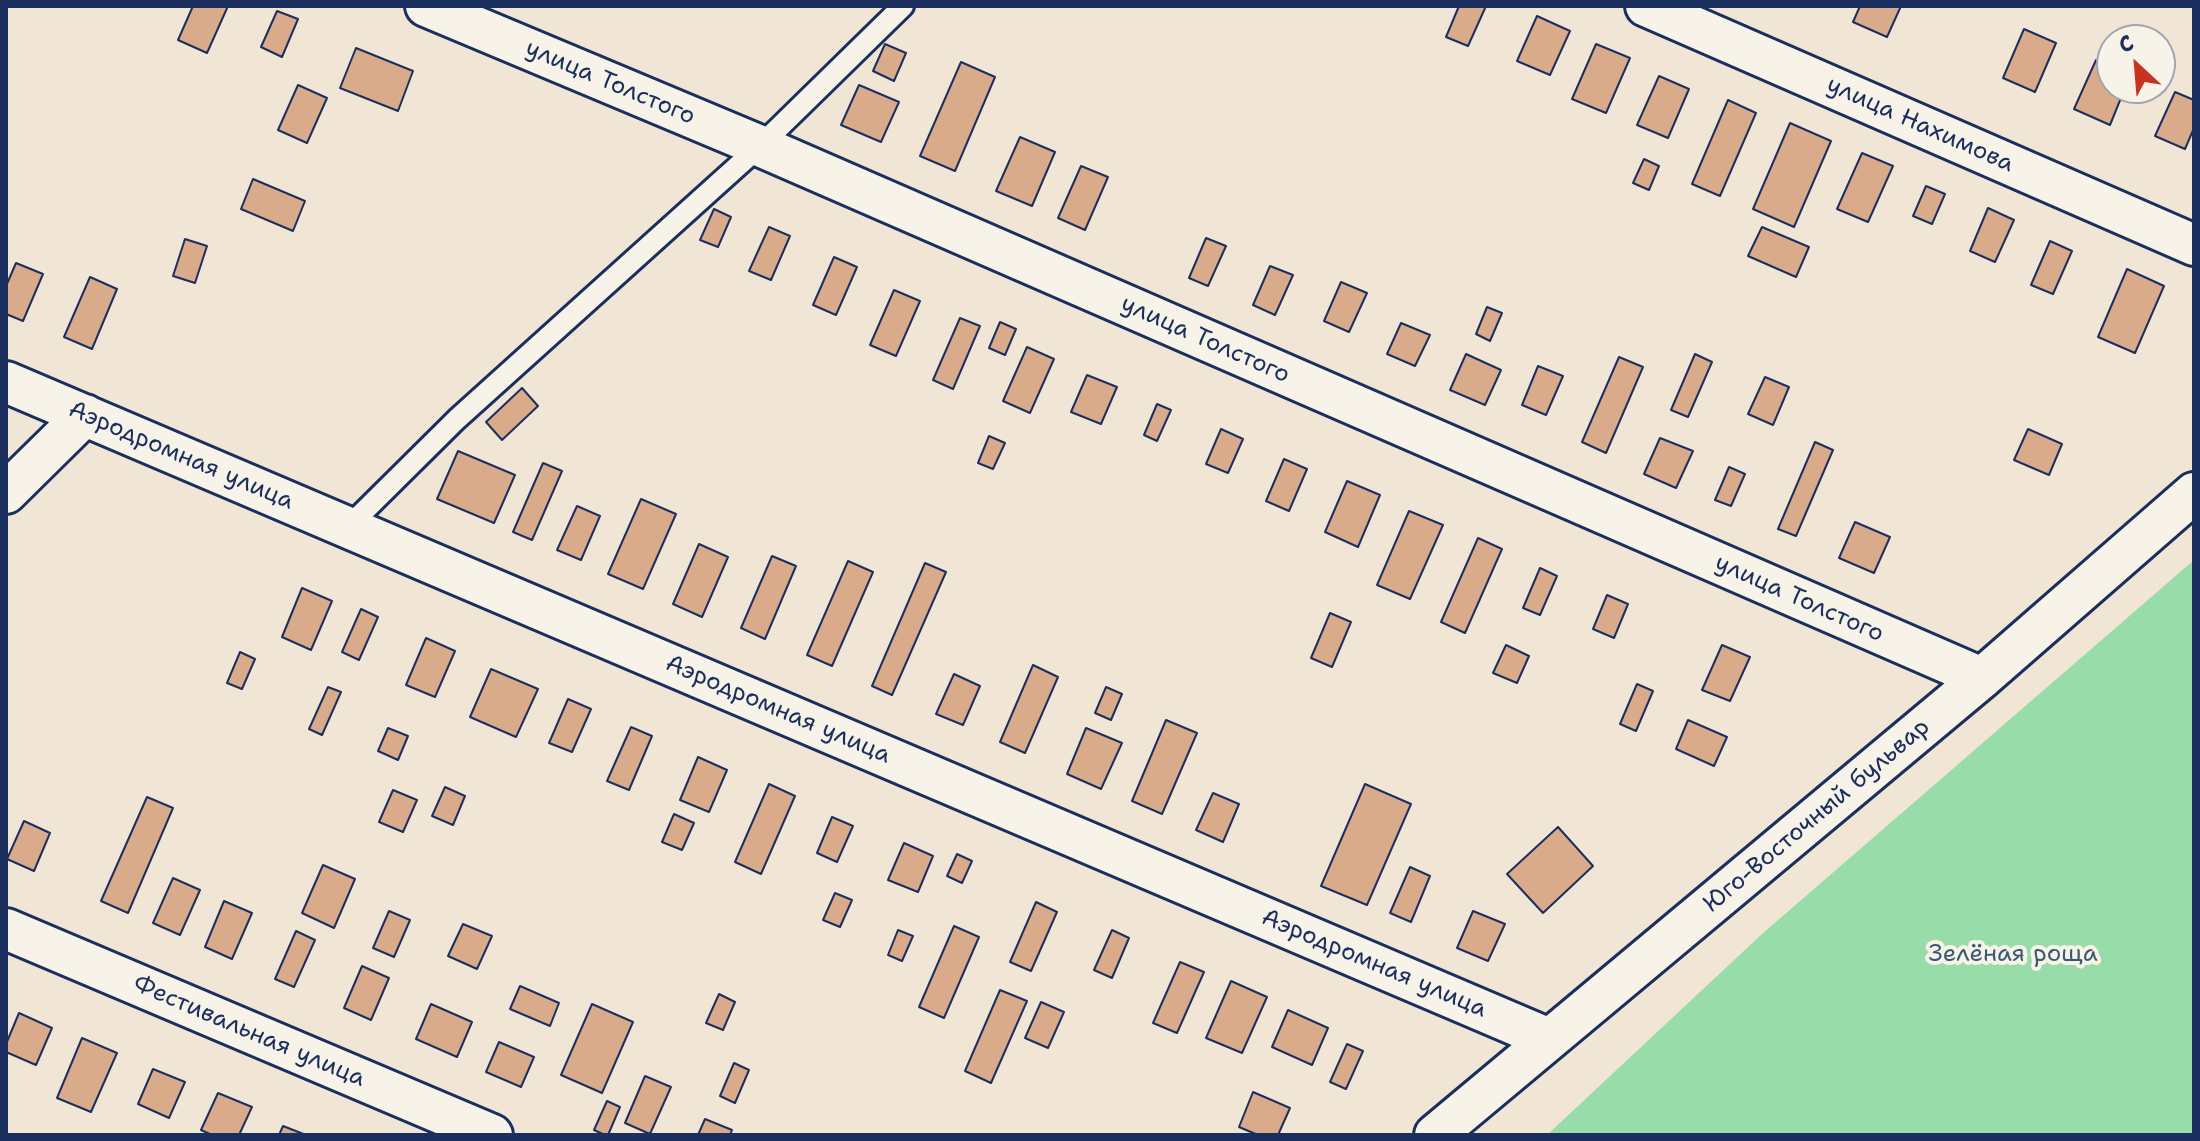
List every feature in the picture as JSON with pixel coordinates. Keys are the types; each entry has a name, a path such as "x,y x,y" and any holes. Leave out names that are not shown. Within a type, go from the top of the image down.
{"street":[{"name":"улица Толстого","path":"426,6 760,146 1982,678"},
{"name":"улица Нахимова","path":"1646,6 2194,245"},
{"name":"Аэродромная улица","path":"6,382 1549,1039"},
{"path":"6,493 85,415"},
{"name":"Юго-Восточный бульвар","path":"1435,1135 1982,678 2194,493"},
{"name":"Фестивальная улица","path":"6,929 492,1135"}],"lane":[{"path":"348,527 457,419 760,146 903,6"}],"green space":[{"name":"Зелёная роща","path":"2194,560 2194,1135 1547,1135 1762,934"}],"building":[{"path":"193,6 228,6 207,53 178,40"},
{"path":"1459,6 1486,6 1468,46 1446,37"},
{"path":"1860,6 1901,6 1887,37 1853,22"},
{"path":"277,11 298,19 282,57 261,47"},
{"path":"1537,16 1570,31 1550,75 1517,61"},
{"path":"2024,29 2056,43 2035,92 2003,78"},
{"path":"885,44 906,53 894,81 873,71"},
{"path":"1596,44 1630,58 1606,113 1572,99"},
{"path":"356,48 413,71 398,111 340,88"},
{"path":"2096,60 2096,104 2119,104 2110,125 2074,109"},
{"path":"961,62 995,77 955,171 920,156"},
{"path":"1659,76 1689,89 1668,138 1637,125"},
{"path":"298,85 327,98 307,143 278,130"},
{"path":"859,85 899,102 881,142 841,125"},
{"path":"2176,92 2194,100 2194,128 2185,149 2155,136 2170,104 2176,104"},
{"path":"1728,100 1756,113 1720,196 1692,184"},
{"path":"1790,123 1831,141 1794,227 1753,209"},
{"path":"1020,137 1055,152 1032,206 996,191"},
{"path":"1862,153 1893,166 1868,222 1837,209"},
{"path":"1644,159 1659,166 1649,190 1633,183"},
{"path":"1081,166 1108,177 1085,230 1058,218"},
{"path":"253,179 305,201 293,231 241,209"},
{"path":"1926,186 1945,194 1932,224 1913,216"},
{"path":"1988,208 2014,220 1995,262 1970,251"},
{"path":"714,209 731,217 718,247 700,240"},
{"path":"769,227 790,236 771,280 749,271"},
{"path":"1762,227 1809,247 1796,277 1748,256"},
{"path":"1206,238 1226,246 1208,286 1189,278"},
{"path":"185,239 207,246 195,283 173,276"},
{"path":"2050,241 2072,251 2053,294 2031,285"},
{"path":"834,257 857,267 836,315 813,305"},
{"path":"16,263 43,274 23,321 6,314 6,286"},
{"path":"1270,266 1293,275 1275,315 1253,305"},
{"path":"2127,269 2164,286 2135,353 2098,337"},
{"path":"90,277 117,289 92,349 64,337"},
{"path":"1341,282 1367,293 1349,332 1324,321"},
{"path":"894,290 920,301 896,356 870,345"},
{"path":"1487,307 1502,313 1490,341 1476,334"},
{"path":"960,318 980,326 953,389 933,380"},
{"path":"1000,322 1016,329 1005,355 989,348"},
{"path":"1401,323 1430,335 1415,366 1387,354"},
{"path":"1027,347 1054,359 1030,413 1003,401"},
{"path":"1466,354 1501,370 1485,405 1450,390"},
{"path":"1695,354 1712,362 1688,417 1671,410"},
{"path":"1619,357 1643,367 1606,453 1582,442"},
{"path":"1538,366 1563,376 1546,415 1522,405"},
{"path":"1087,375 1117,387 1101,424 1071,412"},
{"path":"1765,377 1789,387 1773,425 1748,414"},
{"path":"522,388 538,406 502,440 486,422"},
{"path":"1157,404 1171,410 1157,441 1144,435"},
{"path":"1221,429 1243,439 1228,473 1206,464"},
{"path":"2028,429 2062,444 2049,475 2014,460"},
{"path":"989,436 1005,443 993,469 978,463"},
{"path":"1660,438 1693,451 1676,488 1644,474"},
{"path":"1815,442 1833,450 1796,536 1778,529"},
{"path":"458,451 515,475 494,523 437,499"},
{"path":"1284,459 1307,469 1289,511 1266,501"},
{"path":"543,463 562,471 532,540 513,532"},
{"path":"1729,467 1745,474 1731,506 1715,500"},
{"path":"1347,481 1380,495 1358,547 1325,532"},
{"path":"641,499 676,514 643,589 608,574"},
{"path":"577,506 600,516 581,560 557,550"},
{"path":"1409,511 1443,525 1410,599 1377,585"},
{"path":"1855,522 1890,537 1874,573 1839,558"},
{"path":"1478,538 1502,549 1465,633 1441,622"},
{"path":"699,544 728,557 702,617 673,604"},
{"path":"772,556 796,566 765,639 741,628"},
{"path":"848,561 873,572 832,666 807,655"},
{"path":"925,563 946,572 892,695 872,686"},
{"path":"1540,568 1557,576 1540,615 1523,608"},
{"path":"302,588 332,601 311,650 282,637"},
{"path":"1607,595 1628,604 1614,638 1593,629"},
{"path":"361,609 378,617 359,660 342,652"},
{"path":"1330,613 1351,622 1332,667 1311,658"},
{"path":"426,638 455,651 435,697 406,685"},
{"path":"1506,645 1529,656 1517,683 1493,673"},
{"path":"1722,645 1750,657 1730,701 1702,690"},
{"path":"240,652 255,659 242,689 227,683"},
{"path":"1033,665 1058,677 1025,753 1000,742"},
{"path":"491,669 538,689 516,737 470,717"},
{"path":"954,674 980,686 963,725 936,714"},
{"path":"1637,684 1653,691 1636,731 1620,724"},
{"path":"328,687 341,692 322,735 309,729"},
{"path":"1106,687 1122,694 1111,720 1095,713"},
{"path":"568,699 591,709 572,752 549,743"},
{"path":"1166,720 1197,733 1162,814 1132,801"},
{"path":"1688,720 1727,737 1714,766 1676,749"},
{"path":"631,727 652,736 629,790 607,781"},
{"path":"388,728 408,736 398,760 378,751"},
{"path":"1086,728 1122,743 1101,789 1067,774"},
{"path":"698,757 727,770 709,812 680,800"},
{"path":"769,784 795,796 761,874 735,862"},
{"path":"1365,784 1411,804 1367,905 1321,886"},
{"path":"445,787 465,796 453,825 432,816"},
{"path":"393,790 417,800 403,832 379,822"},
{"path":"1213,793 1239,804 1223,842 1196,830"},
{"path":"147,797 173,808 128,913 101,901"},
{"path":"674,814 694,823 682,850 662,842"},
{"path":"832,817 853,826 837,862 817,853"},
{"path":"24,821 50,833 34,871 7,859"},
{"path":"1558,827 1593,866 1543,913 1507,874"},
{"path":"904,843 933,856 918,892 888,880"},
{"path":"957,854 972,861 962,883 947,876"},
{"path":"323,865 355,879 334,928 302,913"},
{"path":"1410,867 1430,876 1411,922 1390,913"},
{"path":"173,878 200,890 180,935 153,923"},
{"path":"835,893 852,900 840,927 823,920"},
{"path":"224,901 252,913 232,959 205,947"},
{"path":"1036,902 1057,912 1031,971 1010,962"},
{"path":"389,911 410,920 394,957 373,948"},
{"path":"1473,911 1505,924 1488,961 1457,948"},
{"path":"463,924 492,936 477,969 448,956"},
{"path":"954,926 979,937 944,1018 919,1007"},
{"path":"898,930 913,936 902,961 888,955"},
{"path":"1112,930 1129,938 1112,978 1094,970"},
{"path":"296,931 315,940 294,987 275,979"},
{"path":"1180,962 1204,972 1177,1033 1153,1023"},
{"path":"362,966 389,978 371,1020 344,1008"},
{"path":"1231,981 1267,997 1242,1053 1206,1038"},
{"path":"520,986 559,1003 550,1026 510,1009"},
{"path":"1000,990 1027,1001 991,1083 965,1071"},
{"path":"719,994 735,1002 723,1030 706,1023"},
{"path":"1041,1002 1064,1012 1048,1048 1025,1038"},
{"path":"431,1004 472,1022 457,1057 416,1039"},
{"path":"592,1004 633,1022 602,1093 561,1075"},
{"path":"1288,1010 1328,1028 1312,1065 1272,1047"},
{"path":"19,1013 52,1028 36,1065 6,1052 6,1044"},
{"path":"82,1038 117,1053 91,1112 57,1098"},
{"path":"499,1042 534,1057 521,1087 486,1072"},
{"path":"1347,1044 1363,1051 1346,1089 1330,1082"},
{"path":"734,1063 749,1070 735,1103 720,1096"},
{"path":"153,1069 185,1082 169,1118 138,1104"},
{"path":"645,1076 671,1087 650,1134 625,1123"},
{"path":"1253,1092 1290,1108 1278,1135 1258,1135 1239,1127"},
{"path":"218,1093 252,1107 239,1135 212,1135 201,1130"},
{"path":"607,1101 620,1107 608,1135 605,1135 594,1130"},
{"path":"705,1119 732,1130 730,1135 698,1135"},
{"path":"283,1126 306,1135 279,1135"}]}
